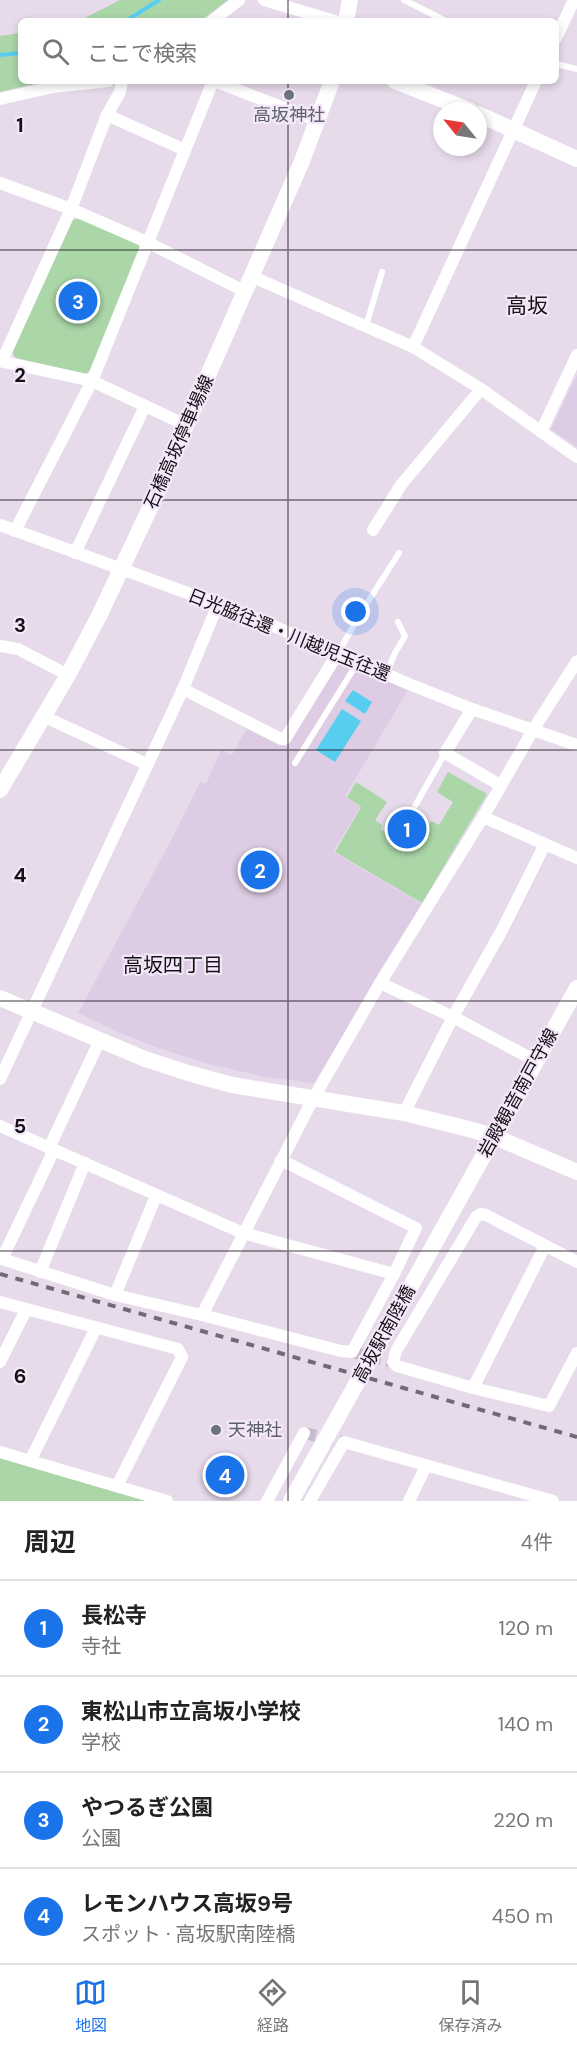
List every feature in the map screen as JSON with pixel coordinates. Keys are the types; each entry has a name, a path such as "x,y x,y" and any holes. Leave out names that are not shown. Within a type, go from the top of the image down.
{"main road":[{"path":"346,18 350,0"},
{"name":"石橋高坂停車場線","path":"0,790 68,675 121,570 249,284 318,121 331,84"},
{"path":"403,84 448,102"},
{"path":"487,118 577,159"},
{"name":"岩殿観音南戸守線","path":"477,1167 577,988"},
{"path":"0,998 145,1059 188,1073 232,1085 404,1113 495,1137 577,1172"},
{"name":"高坂駅南陸橋","path":"291,1501 477,1167"}],"street":[{"path":"217,18 238,0"},
{"path":"264,0 325,18"},
{"path":"559,32 574,0"},
{"path":"0,99 53,87 80,84"},
{"path":"121,84 120,92 107,115 71,209 1,361 92,381 186,425"},
{"path":"15,531 92,381 212,84"},
{"path":"221,84 318,121"},
{"path":"413,347 535,84"},
{"path":"107,115 185,150"},
{"path":"0,198 3,184 71,209 249,284 366,326 413,347 481,389 577,457"},
{"path":"542,432 577,355"},
{"path":"373,530 401,484 481,389"},
{"path":"75,552 145,406"},
{"name":"日光脇往還・川越児玉往還","path":"0,525 218,604 472,709 577,745"},
{"path":"0,1079 183,689 218,604"},
{"path":"1,648 18,649 68,675"},
{"path":"183,689 281,740 285,739 338,654"},
{"path":"202,1315 313,1099 380,983 577,661"},
{"path":"472,709 445,753 500,785"},
{"path":"43,716 146,764"},
{"path":"483,817 577,858"},
{"path":"404,1113 453,1017 502,930 545,844"},
{"path":"380,983 453,1017 536,1061"},
{"path":"100,1040 2,1259 115,1295 352,1352 416,1228 281,1160"},
{"path":"0,1126 243,1233 394,1274"},
{"path":"40,1272 85,1162"},
{"path":"115,1295 156,1196"},
{"path":"577,1262 481,1214 476,1218 396,1351 393,1362 398,1366 473,1388 549,1406 577,1353"},
{"path":"473,1388 545,1245"},
{"path":"0,1302 178,1349 182,1357 117,1486"},
{"path":"0,1362 26,1310"},
{"path":"30,1461 96,1328"},
{"path":"267,1501 304,1433"},
{"path":"310,1501 344,1442 553,1501"},
{"path":"0,1452 167,1501"},
{"path":"409,1501 426,1466"},
{"path":"500,1501 504,1488"}],"lane":[{"path":"404,0 440,18"},
{"path":"559,65 577,69"},
{"path":"366,326 382,272"},
{"path":"338,654 399,553"},
{"path":"386,674 394,653 405,636 398,622"},
{"path":"295,763 358,662"},
{"path":"415,806 445,753"}],"shaded area":[{"path":"577,375 577,447 551,429"},
{"path":"342,662 408,690 345,796 360,807 333,852 422,904 314,1083 267,1077 208,1064 158,1048 78,1013 200,782 206,784 221,750 232,755 248,726 286,747 335,665"}],"green space":[{"path":"120,0 228,0 204,18 85,18"},
{"path":"18,33 18,84 33,84 0,92 0,36"},
{"path":"80,218 138,244 140,249 91,370 85,374 16,358 12,352 73,220"},
{"path":"448,772 487,794 422,903 335,852 361,807 347,797 356,782 387,802 375,820 382,825 381,829 394,839 397,835 410,843 413,838 419,841 431,821 439,825 453,802 437,792"},
{"path":"0,1458 147,1501 0,1501"}],"water":[{"path":"353,690 372,702 365,714 345,701"},
{"path":"342,709 361,721 335,762 316,750"}],"waterway":[{"path":"131,18 159,0"},
{"path":"0,55 18,53"}],"tunnel":[{"path":"352,1352 393,1362"},
{"path":"304,1433 344,1442"}],"railway":[{"path":"0,1274 577,1437"}],"place":[{"name":"高坂神社","path":"289,95"},
{"name":"やつるぎ公園","path":"78,301"},
{"name":"長松寺","path":"407,829"},
{"name":"東松山市立高坂小学校","path":"260,870"},
{"name":"天神社","path":"216,1430"},
{"name":"レモンハウス高坂9号","path":"225,1475"}],"district":[{"name":"高坂","path":"527,306"},
{"name":"高坂四丁目","path":"173,965"}]}
